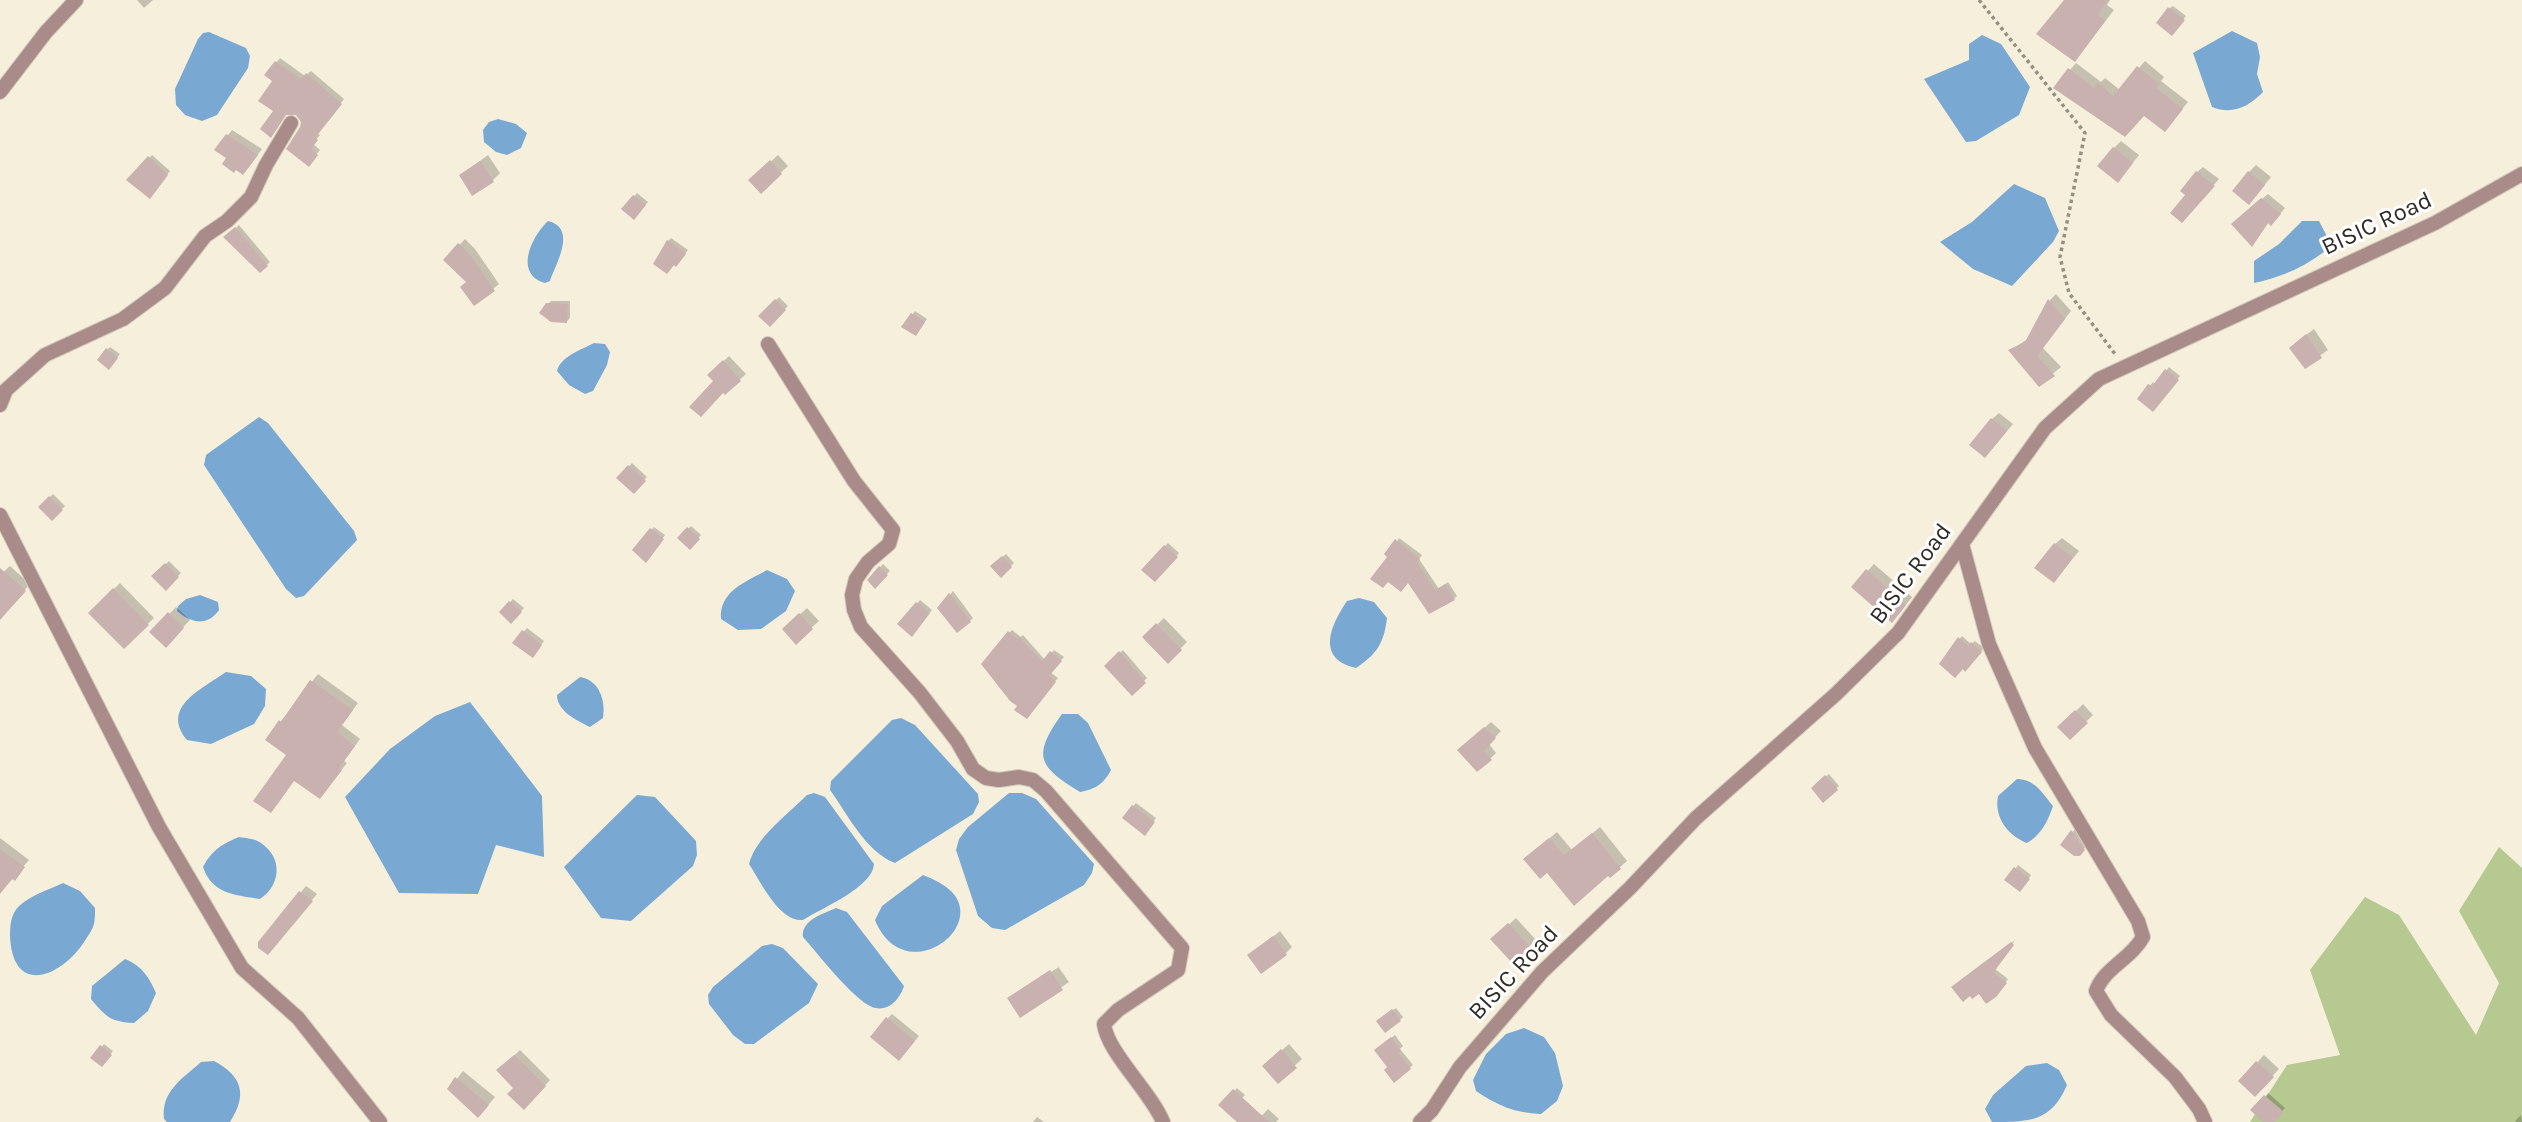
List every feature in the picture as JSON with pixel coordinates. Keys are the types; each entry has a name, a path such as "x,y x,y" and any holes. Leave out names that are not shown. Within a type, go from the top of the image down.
{"street":[{"path":"0,92 46,32 76,0"},
{"path":"0,405 6,390 45,355 123,319 165,288 205,236 227,221 251,197 266,164 291,123"},
{"name":"BISIC Road","path":"1420,1122 1432,1110 1460,1067 1542,972 1630,888 1696,818 1836,694 1898,633 2045,428 2099,379 2435,223 2522,174"},
{"path":"768,344 847,471 893,530 889,544 869,562 856,579 852,595 854,610 861,627 920,693 957,741 973,769 986,778 999,780 1019,777 1033,780 1046,791 1182,948 1178,970 1118,1010 1104,1024 1121,1058 1158,1108 1163,1122"},
{"path":"0,514 159,827 242,968 298,1018 380,1122"},
{"path":"1962,544 1989,644 2035,748 2138,921 2143,937 2136,950 2100,980 2096,991 2110,1015 2175,1077 2199,1109 2205,1122"}],"path":[{"path":"1979,0 2085,133 2060,257 2069,293 2125,367"}],"green space":[{"path":"2499,847 2522,868 2522,1122 2250,1122 2287,1065 2340,1055 2310,970 2365,897 2399,915 2476,1035 2499,983 2459,911"}],"water":[{"path":"2232,31 2257,43 2260,57 2257,74 2263,92 2240,108 2227,110 2212,107 2193,53"},
{"path":"209,32 246,48 250,56 248,68 217,115 202,121 185,115 176,105 175,89 198,39 203,33"},
{"path":"1982,35 2001,44 2030,87 2019,115 1976,141 1966,142 1924,79 1969,60 1969,44"},
{"path":"498,119 516,124 527,133 521,148 507,155 496,152 484,142 483,130 489,122"},
{"path":"2014,184 2045,198 2059,231 2053,242 2012,286 1973,269 1940,242 1972,222"},
{"path":"548,221 557,225 563,238 557,265 550,281 545,283 530,272 528,255 536,236"},
{"path":"2302,221 2319,221 2332,246 2295,269 2254,283 2254,261 2279,244"},
{"path":"594,343 605,344 610,352 607,365 593,391 585,394 569,385 557,371 567,357"},
{"path":"259,417 268,423 354,531 357,540 304,596 296,598 286,589 204,465 206,455"},
{"path":"767,570 787,579 795,591 786,611 761,629 738,630 721,619 724,601 729,594"},
{"path":"200,595 218,602 219,610 210,619 194,621 177,611 178,606 186,599"},
{"path":"1359,598 1374,602 1387,618 1378,647 1356,668 1343,664 1335,657 1330,640 1347,601"},
{"path":"226,672 251,676 266,689 265,706 254,724 211,744 187,740 178,718 181,708 196,692"},
{"path":"580,677 592,682 602,698 603,718 590,727 568,714 558,701 557,695"},
{"path":"470,702 542,796 544,857 496,845 478,894 399,893 345,797 390,749 435,716"},
{"path":"1062,714 1078,714 1088,723 1111,770 1098,786 1080,792 1055,775 1044,759 1046,740"},
{"path":"901,718 915,725 978,794 979,802 973,814 895,863 866,842 830,790 831,781 892,720"},
{"path":"2017,779 2034,784 2053,806 2043,827 2027,843 2008,830 1998,811 1998,796"},
{"path":"814,793 825,797 874,864 871,873 856,889 803,920 794,919 779,908 749,864 765,836 807,795"},
{"path":"1009,793 1022,793 1036,799 1094,864 1084,885 1005,930 992,928 978,916 956,850 959,839 968,827"},
{"path":"637,795 655,797 696,841 697,855 693,866 631,921 601,918 564,867"},
{"path":"239,837 261,843 273,856 276,864 277,871 272,886 260,899 218,888 203,867 218,848"},
{"path":"923,875 952,892 960,907 959,922 950,936 937,946 921,951 904,950 888,940 875,920 882,906"},
{"path":"63,883 80,891 95,908 93,926 86,939 65,963 40,975 29,974 19,968 13,955 10,935 12,916 28,899"},
{"path":"836,908 847,912 904,986 900,996 888,1006 872,1007 855,995 803,937 805,926 809,922"},
{"path":"772,944 783,948 818,984 809,1003 754,1044 745,1044 733,1035 709,1004 708,995 713,987 762,946"},
{"path":"125,959 144,973 156,993 148,1011 134,1023 110,1017 91,999 92,986"},
{"path":"1524,1028 1544,1037 1555,1053 1563,1086 1557,1101 1541,1114 1499,1105 1476,1091 1473,1080 1486,1054 1506,1034"},
{"path":"214,1061 231,1073 239,1087 239,1103 230,1122 167,1122 164,1119 164,1109 174,1086 201,1062"},
{"path":"2047,1063 2059,1070 2067,1085 2054,1106 2046,1113 2028,1120 1992,1122 1985,1109 1993,1095 2026,1066"}],"building":[{"path":"2064,0 2107,0 2098,16 2106,20 2075,62 2036,34"},
{"path":"2168,7 2185,20 2172,36 2156,23"},
{"path":"275,61 301,79 306,73 342,104 315,138 318,140 311,149 318,155 309,167 286,149 300,127 301,122 296,115 286,115 271,138 260,129 273,111 258,101 272,81 264,75"},
{"path":"2137,66 2159,84 2156,88 2183,109 2165,132 2144,116 2125,137 2053,88 2068,68 2094,88 2098,83 2113,96"},
{"path":"226,134 258,155 243,175 236,170 234,173 222,164 226,158 214,150"},
{"path":"2113,147 2133,163 2118,183 2097,166"},
{"path":"148,156 168,175 150,199 126,180"},
{"path":"770,160 782,174 761,194 748,180"},
{"path":"480,161 494,182 472,196 459,175"},
{"path":"2196,171 2215,186 2182,223 2170,213 2185,195 2180,191"},
{"path":"2248,171 2265,185 2249,205 2232,191"},
{"path":"633,195 646,205 634,220 621,209"},
{"path":"2261,198 2281,214 2271,226 2268,223 2252,247 2231,224"},
{"path":"235,227 268,266 260,273 223,237"},
{"path":"667,240 686,254 667,274 653,264"},
{"path":"458,243 470,255 495,291 474,306 460,287 466,282 443,260"},
{"path":"775,299 786,310 770,327 758,316"},
{"path":"2048,299 2065,319 2037,356 2055,376 2039,387 2008,350 2025,342"},
{"path":"546,303 568,304 567,323 551,322 539,313"},
{"path":"911,313 925,322 916,336 901,327"},
{"path":"2306,334 2322,358 2305,369 2289,348"},
{"path":"106,348 118,358 109,370 97,360"},
{"path":"723,360 741,381 725,395 723,393 701,417 689,407 713,381 707,375"},
{"path":"2165,369 2179,380 2153,412 2137,399 2148,384 2152,386"},
{"path":"1991,418 2007,431 1985,458 1969,445"},
{"path":"628,465 646,481 634,494 616,478"},
{"path":"49,496 63,510 52,521 38,507"},
{"path":"687,527 700,539 690,550 677,538"},
{"path":"650,528 664,539 646,563 632,550"},
{"path":"1395,539 1420,559 1417,563 1435,590 1445,584 1455,600 1429,614 1408,583 1401,592 1388,582 1383,588 1370,579 1387,557 1384,554"},
{"path":"2054,543 2073,558 2054,583 2034,568"},
{"path":"1164,545 1178,557 1155,582 1141,570"},
{"path":"1002,556 1012,567 1001,578 990,566"},
{"path":"165,563 179,577 166,591 151,576"},
{"path":"879,566 888,575 875,589 867,580"},
{"path":"0,568 26,591 0,620"},
{"path":"1866,569 1906,605 1892,623 1851,587"},
{"path":"113,588 149,625 124,649 88,613"},
{"path":"949,593 971,622 957,633 937,608"},
{"path":"509,601 522,612 511,624 499,612"},
{"path":"916,602 930,613 912,637 897,624"},
{"path":"168,612 184,628 166,648 149,632"},
{"path":"799,613 813,629 796,645 782,629"},
{"path":"1156,623 1182,650 1168,664 1142,637"},
{"path":"522,630 542,645 533,658 512,643"},
{"path":"1008,631 1017,639 1019,637 1042,661 1050,651 1062,661 1049,676 1056,682 1027,719 1014,710 1017,706 981,664"},
{"path":"1958,637 1968,646 1971,642 1982,652 1965,672 1963,669 1955,678 1939,664"},
{"path":"1119,651 1146,683 1132,696 1104,666"},
{"path":"310,680 353,710 337,732 355,746 339,768 342,770 320,799 294,781 271,813 253,801 286,755 265,740"},
{"path":"2075,710 2088,723 2070,740 2057,727"},
{"path":"1484,727 1496,738 1484,751 1492,760 1477,772 1457,750"},
{"path":"1825,775 1838,790 1823,803 1811,788"},
{"path":"1132,805 1155,822 1145,836 1122,818"},
{"path":"2071,830 2085,850 2080,856 2074,856 2060,845"},
{"path":"1592,833 1621,869 1610,878 1608,876 1574,906 1547,873 1540,879 1523,859 1549,838 1564,855"},
{"path":"0,849 25,867 15,881 12,879 0,894"},
{"path":"2014,867 2030,879 2020,892 2004,880"},
{"path":"299,891 313,901 268,955 258,948 258,942"},
{"path":"1508,923 1531,948 1513,964 1490,939"},
{"path":"1273,936 1287,955 1261,974 1247,955"},
{"path":"2011,942 2014,945 1993,973 2007,983 1996,997 1986,1004 1979,994 1972,999 1970,996 1963,1002 1951,987"},
{"path":"1050,970 1063,990 1020,1018 1007,998"},
{"path":"1392,1009 1401,1021 1385,1033 1376,1021"},
{"path":"886,1017 915,1041 899,1061 870,1037"},
{"path":"1391,1037 1401,1051 1398,1053 1411,1069 1394,1083 1384,1070 1387,1067 1374,1050"},
{"path":"100,1045 112,1055 102,1067 90,1058"},
{"path":"1281,1049 1297,1068 1278,1084 1262,1066"},
{"path":"514,1055 546,1086 524,1110 507,1094 513,1088 496,1070"},
{"path":"2256,1061 2274,1077 2255,1097 2238,1081"},
{"path":"455,1077 489,1105 478,1118 447,1089"},
{"path":"1233,1089 1269,1122 1237,1122 1218,1105"},
{"path":"2264,1095 2284,1112 2275,1122 2263,1122 2250,1110"}]}
